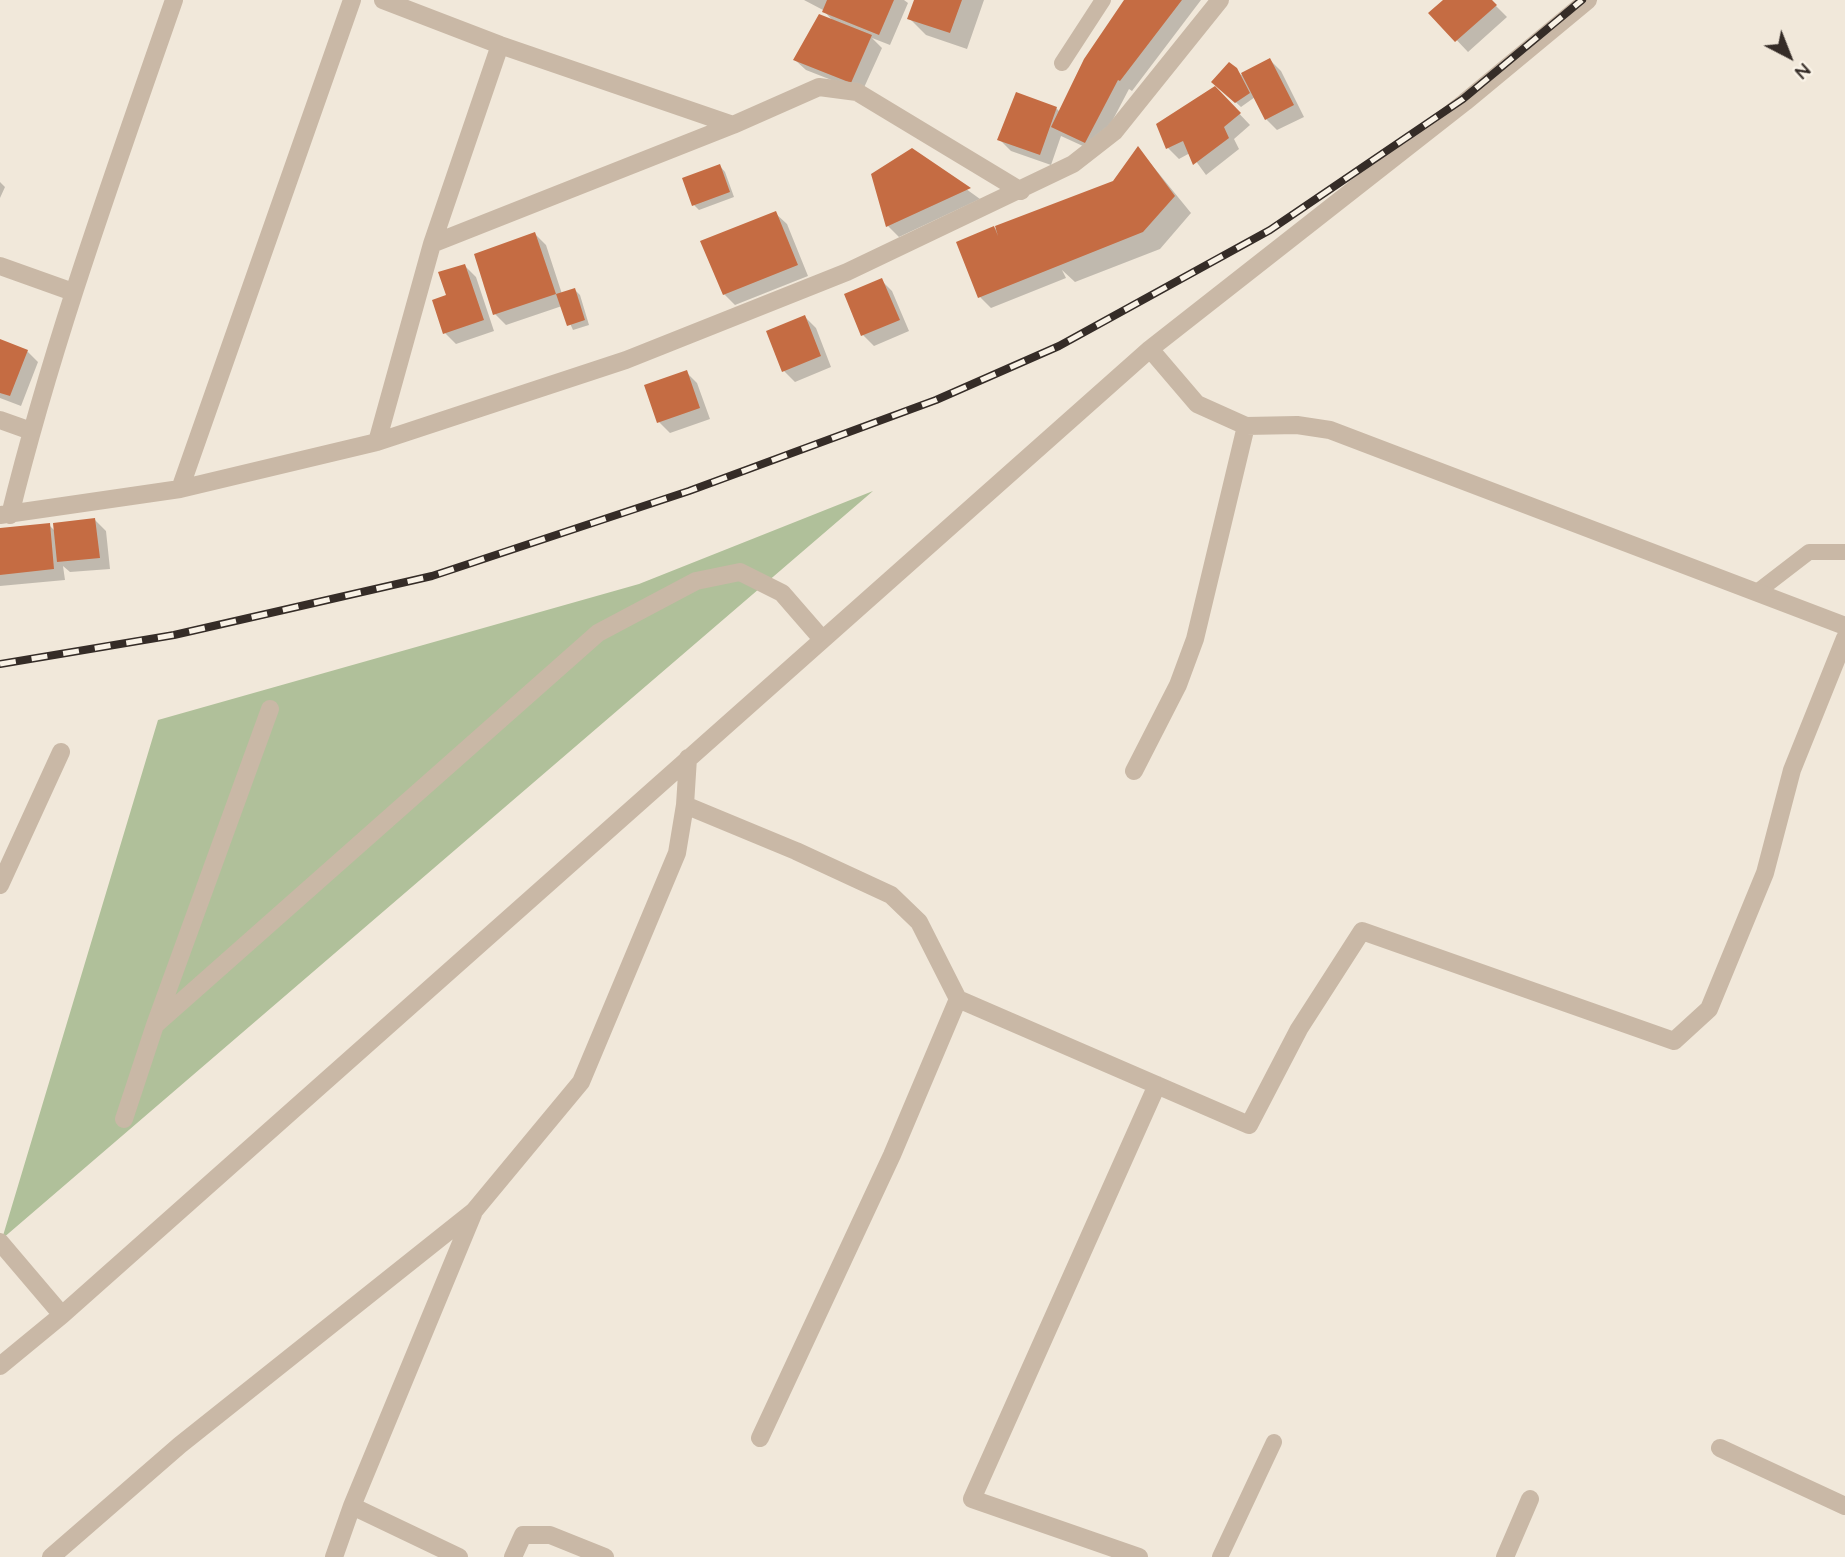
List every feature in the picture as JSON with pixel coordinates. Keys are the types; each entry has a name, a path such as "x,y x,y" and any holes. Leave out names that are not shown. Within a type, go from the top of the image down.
{"street":[{"path":"174,0 74,292 5,515 180,489 377,442 626,360 847,272 1073,164 1114,132 1220,0"},
{"path":"180,489 352,0"},
{"path":"383,0 499,45 733,125"},
{"path":"0,1366 62,1315 1150,349 1465,102 1588,0"},
{"path":"377,442 432,244 499,45"},
{"path":"432,244 733,125 820,87 857,92 1021,191"},
{"path":"0,266 74,292"},
{"path":"1150,349 1197,404 1246,426 1297,425 1330,430 1845,626"},
{"path":"0,420 30,431"},
{"path":"1134,771 1178,685 1195,639 1246,426"},
{"path":"155,1025 598,633 696,581 740,572 782,593 822,639"},
{"path":"685,806 796,850 891,895 919,922 958,999 1249,1125 1299,1028 1362,931 1674,1041 1709,1009 1765,873 1792,770 1845,638"},
{"path":"124,1119 155,1025 270,709"},
{"path":"0,885 61,752"},
{"path":"51,1557 180,1445 474,1211 581,1082 677,853 685,806 688,758"},
{"path":"760,1438 892,1155 958,999"},
{"path":"1139,1557 972,1499 1157,1085"},
{"path":"334,1557 352,1506 474,1211"},
{"path":"0,1242 62,1315"},
{"path":"1720,1448 1845,1506"},
{"path":"1505,1557 1530,1499"},
{"path":"352,1506 459,1557"},
{"path":"513,1557 523,1535 550,1535 605,1557"}],"lane":[{"path":"1062,63 1103,0"},
{"path":"1757,592 1809,552 1845,552"},
{"path":"1220,1557 1274,1442"}],"green space":[{"path":"873,491 2,1239 158,720 639,584"}],"building":[{"path":"827,0 894,0 879,35 822,12"},
{"path":"914,0 962,0 950,33 907,19"},
{"path":"1124,0 1182,0 1120,81 1118,80 1085,143 1051,127 1084,59"},
{"path":"1443,0 1492,0 1497,5 1455,42 1428,13"},
{"path":"819,14 872,35 851,83 793,60"},
{"path":"1270,58 1294,105 1265,120 1241,73"},
{"path":"1229,62 1237,68 1250,93 1235,103 1211,82"},
{"path":"1215,86 1241,113 1224,127 1229,138 1193,165 1183,141 1166,149 1156,124"},
{"path":"1016,92 1057,107 1040,155 997,140"},
{"path":"1138,146 1175,196 1143,232 978,298 956,242 994,226 998,236 995,226 1113,181"},
{"path":"912,148 971,188 886,227 871,174"},
{"path":"720,164 730,192 692,206 682,178"},
{"path":"776,211 798,265 723,295 700,241"},
{"path":"535,232 556,294 493,315 474,254"},
{"path":"465,264 484,320 443,334 432,300 446,295 438,272"},
{"path":"882,278 900,320 861,336 844,294"},
{"path":"575,288 585,320 567,326 556,294"},
{"path":"805,315 821,356 782,372 766,331"},
{"path":"0,339 28,350 10,396 0,393"},
{"path":"687,370 700,408 657,423 644,385"},
{"path":"95,518 100,558 57,562 53,523"},
{"path":"50,523 54,569 0,575 0,528"}],"railway":[{"path":"0,664 174,635 432,576 689,491 936,400 1059,346 1270,230 1463,99 1582,0"}]}
